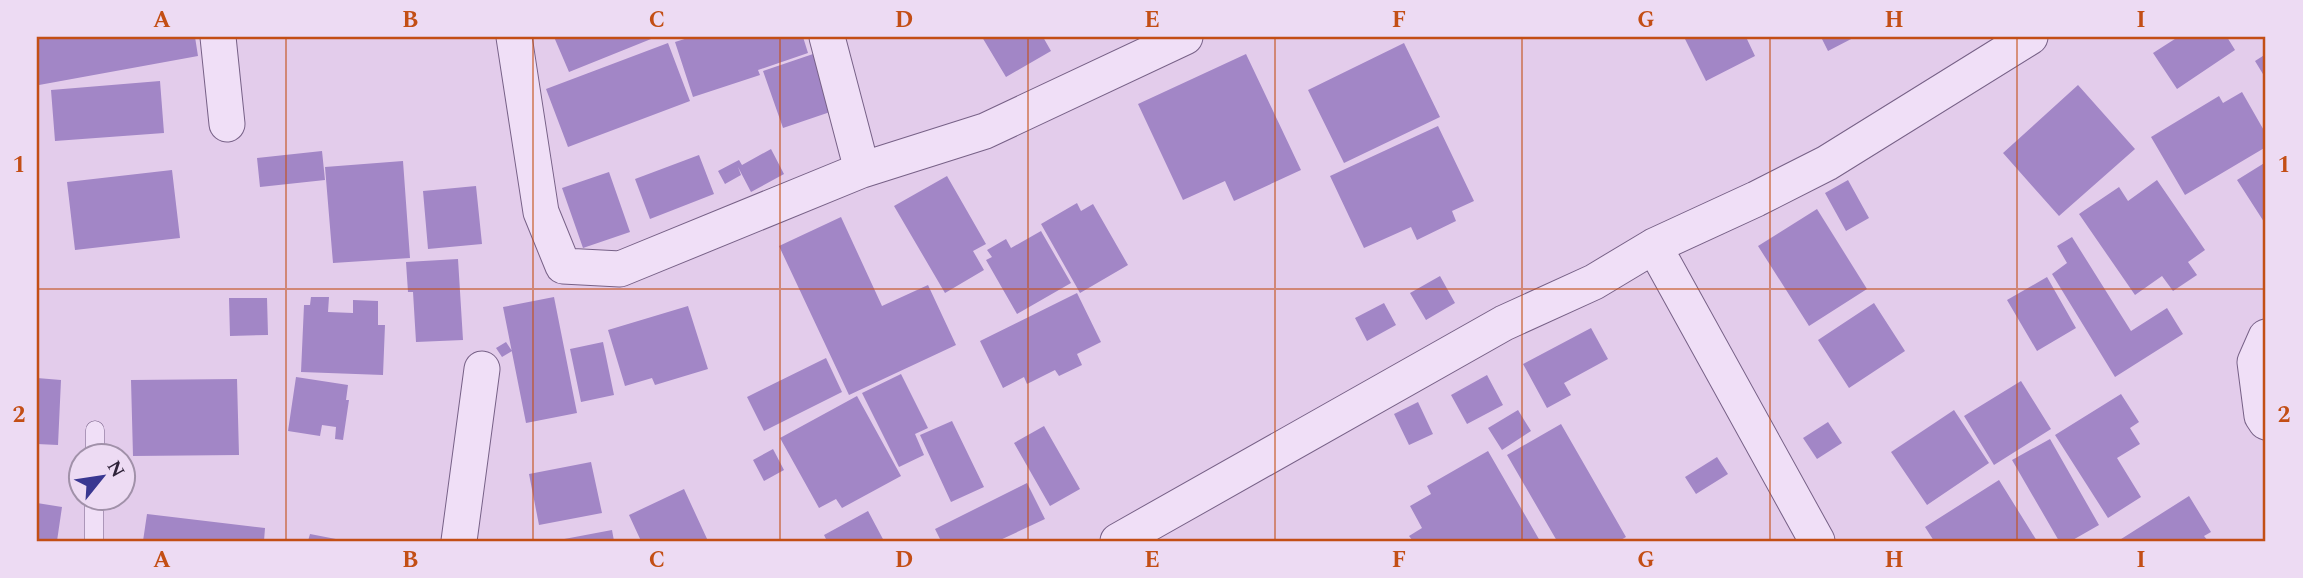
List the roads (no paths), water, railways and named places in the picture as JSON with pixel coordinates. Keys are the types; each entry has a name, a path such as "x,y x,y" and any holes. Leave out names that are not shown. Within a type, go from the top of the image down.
{"street":[{"path":"218,37 227,124"},
{"path":"514,37 541,212 563,266 620,269 862,170 985,131 1185,37"},
{"path":"827,37 862,170"},
{"path":"1118,541 1504,323 1594,282 1654,246 1827,163 2020,39"},
{"path":"1654,246 1817,541"},
{"path":"2266,337 2255,362 2262,416 2266,422"},
{"path":"459,541 482,369"}],"lane":[{"path":"95,430 95,442"},
{"path":"94,512 94,541"}]}
